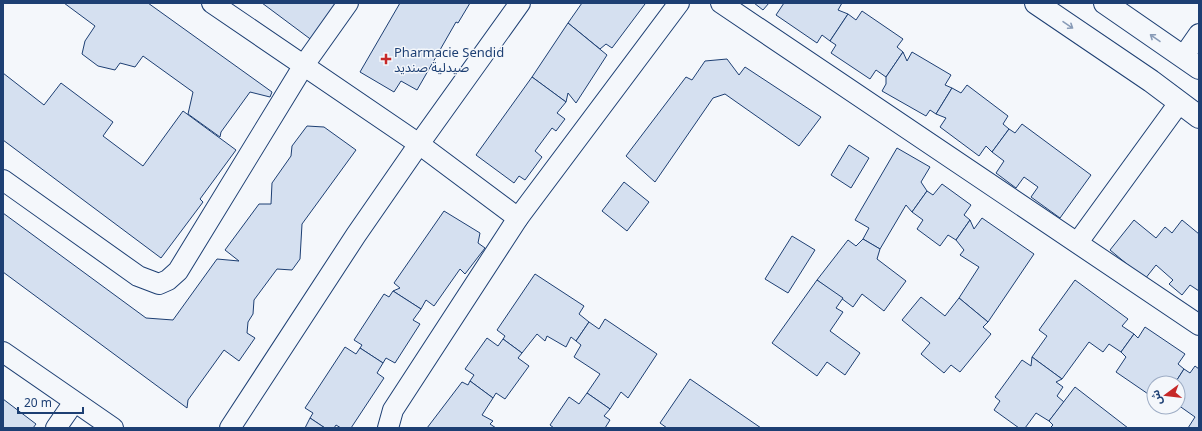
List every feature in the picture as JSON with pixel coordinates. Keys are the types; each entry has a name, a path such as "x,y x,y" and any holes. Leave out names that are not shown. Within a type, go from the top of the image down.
{"street":[{"path":"212,3 419,144 518,218"},
{"path":"3,180 138,276 159,284 168,280 178,271 304,65 348,3"},
{"path":"230,428 356,235 520,3"},
{"path":"388,428 393,410 518,218 679,3"},
{"path":"721,3 1078,242 1199,325"},
{"path":"1036,3 1151,80 1199,117"},
{"path":"1105,3 1191,62 1199,34"},
{"path":"1078,242 1179,103"},
{"path":"3,352 113,428"},
{"path":"56,428 74,402"}],"building":[{"path":"64,3 148,3 272,92 270,97 250,92 221,132 220,137 188,114 193,92 143,56 135,67 120,63 115,70 98,66 82,54 85,41 95,26"},
{"path":"262,3 346,3 317,44"},
{"path":"400,3 470,3 458,23 456,22 417,90 401,81 394,92 360,72"},
{"path":"582,3 645,4 612,48 606,44 600,49 568,23"},
{"path":"754,3 769,3 763,10"},
{"path":"784,3 842,3 838,10 848,14 830,41 822,35 817,43 776,15"},
{"path":"862,11 903,39 897,47 903,52 886,77 876,70 870,79 831,53 836,45 830,41 848,14 856,20"},
{"path":"568,23 607,55 576,103 568,93 566,102 532,77"},
{"path":"903,52 907,61 912,52 951,75 945,85 952,88 936,114 930,110 926,116 882,91 886,84 886,77"},
{"path":"727,59 739,75 745,67 821,117 799,146 725,94 713,98 655,182 626,156 686,77 692,80 705,61"},
{"path":"3,73 44,105 61,83 113,122 103,136 143,166 183,111 236,150 200,199 203,202 161,258 3,140"},
{"path":"532,77 566,102 557,113 565,119 556,131 552,128 535,151 542,157 525,180 519,176 514,183 476,155"},
{"path":"967,85 1008,116 1003,124 1009,129 992,152 986,146 979,156 940,127 946,118 936,114 952,88 961,93"},
{"path":"1022,124 1091,175 1060,218 1031,197 1038,187 1024,177 1016,188 996,173 1004,161 992,152 1009,129 1015,133"},
{"path":"307,126 324,127 356,150 302,224 300,259 292,270 277,269 254,300 253,314 248,322 247,333 255,338 239,361 224,350 188,400 187,408 3,272 3,213 146,318 173,320 217,259 239,261 225,250 259,204 271,204 272,183 291,156 292,146"},
{"path":"849,145 869,158 851,188 831,175"},
{"path":"897,148 930,167 921,182 927,191 912,212 906,205 880,249 863,239 869,228 855,220"},
{"path":"624,182 649,202 627,231 602,211"},
{"path":"942,184 971,205 964,215 970,220 956,240 948,235 940,246 917,229 923,220 912,212 927,191 933,195"},
{"path":"444,211 480,233 478,243 485,248 465,274 460,269 434,306 426,300 421,309 393,291 400,288 394,283"},
{"path":"982,218 1034,254 988,322 959,298 979,267 960,255 964,250 956,240 970,220 974,229"},
{"path":"1134,220 1156,238 1165,227 1172,233 1182,220 1199,234 1199,291 1190,285 1182,295 1169,284 1173,280 1156,265 1145,279 1110,250"},
{"path":"792,236 815,250 788,293 765,279"},
{"path":"863,239 880,249 877,259 906,281 884,311 862,294 853,307 817,280 848,240 856,246"},
{"path":"535,274 584,306 579,314 589,322 576,341 571,337 566,347 547,336 545,341 537,334 522,353 503,339 505,336 497,330"},
{"path":"817,280 843,298 836,308 843,312 830,331 860,353 845,375 827,362 817,376 772,343"},
{"path":"1075,280 1128,319 1122,326 1134,334 1121,352 1109,344 1103,352 1089,342 1062,379 1032,357 1047,336 1039,330"},
{"path":"393,291 421,309 413,320 420,324 395,363 386,358 383,363 360,348 362,345 354,340 384,294 389,297"},
{"path":"921,297 945,316 959,298 988,322 983,327 991,334 960,372 951,365 944,373 921,354 930,343 902,320"},
{"path":"605,319 657,354 628,398 621,392 610,409 587,393 600,374 574,357 581,345 576,341 589,322 599,329"},
{"path":"1145,327 1185,354 1178,364 1184,369 1180,375 1146,375 1146,393 1116,372 1126,357 1121,352 1134,334 1138,338"},
{"path":"487,338 498,346 503,339 522,353 518,358 529,366 505,399 496,393 493,398 470,381 474,375 465,369"},
{"path":"345,347 356,354 360,348 383,363 377,373 384,378 351,428 341,428 336,425 334,428 325,428 310,418 313,413 305,408"},
{"path":"1032,357 1062,379 1056,382 1063,387 1057,396 1064,402 1049,421 1036,413 1025,428 1019,428 994,410 1000,401 995,397 1022,360 1031,366"},
{"path":"1195,366 1199,369 1199,428 1188,428 1195,417 1186,411 1186,375 1180,375 1184,369 1190,373"},
{"path":"690,379 761,428 667,428 660,423"},
{"path":"470,381 493,398 482,415 493,421 490,424 496,428 427,428 462,382 468,385"},
{"path":"1075,387 1128,428 1050,428 1053,425 1049,421"},
{"path":"587,393 610,409 604,416 610,420 605,428 554,428 550,425 569,397 579,404"},
{"path":"3,399 36,424 33,428 3,428"},
{"path":"310,418 325,428 305,428"}],"place":[{"name":"Pharmacie Sendid صيدلية صنديد","path":"386,59"}]}
